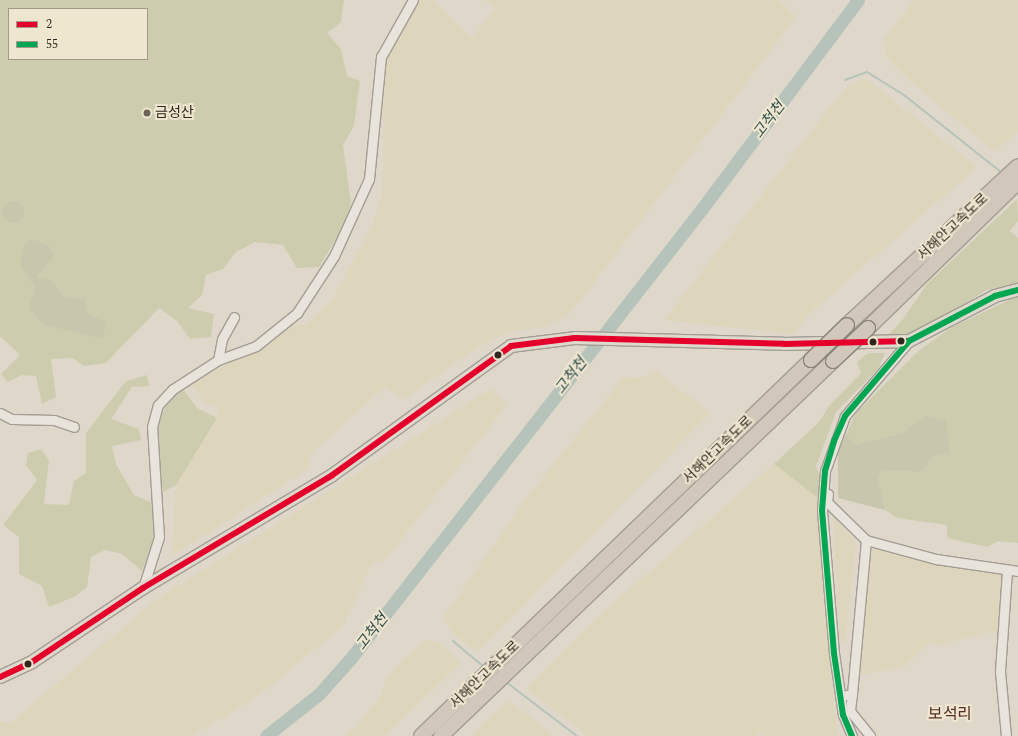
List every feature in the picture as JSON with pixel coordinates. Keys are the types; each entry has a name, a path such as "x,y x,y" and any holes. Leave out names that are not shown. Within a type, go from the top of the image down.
{"highway":[{"name":"서해안고속도로","path":"421,736 482,687 834,361 1011,184 1018,166"},
{"name":"서해안고속도로","path":"511,660 847,325 1011,184"},
{"name":"서해안고속도로","path":"441,736 482,687"}],"main road":[{"path":"0,677 32,662 143,588 331,476 510,346 575,338 633,337 784,344 909,341 994,296 1018,290"}],"street":[{"path":"143,588 158,538 152,427 158,405 173,389 218,360 256,346 297,314 334,256 369,179 381,57 412,0"},
{"path":"218,360 222,339 234,317"},
{"path":"852,736 847,713 840,696 822,511 825,471 834,441 845,416 909,341"},
{"path":"0,413 12,419 54,420 74,427"},
{"path":"834,441 827,502 866,540 936,559 1007,571 1018,571"},
{"path":"847,713 852,694 866,540"},
{"path":"1006,736 1000,670 1007,571"},
{"path":"840,696 852,694"},
{"path":"847,713 870,736"}],"shaded area":[{"path":"419,0 434,0 472,38 495,8 483,0 779,0 796,17 569,315 544,327 511,331 478,347 404,399 385,387 309,455 308,469 172,556 176,485 217,418 218,406 204,403 192,383 253,351 286,328 307,324 332,300 372,225 383,190 384,120 379,119 386,56"},
{"path":"914,0 1018,0 1018,131 995,152 911,82 886,57 884,39"},
{"path":"865,78 977,167 810,313 793,334 664,320 846,87"},
{"path":"656,371 710,413 478,652 452,633 443,618 524,501 624,377 641,378"},
{"path":"491,389 507,405 384,561 371,565 343,626 254,699 192,736 0,736 0,722 10,723 157,599"},
{"path":"774,464 818,498 827,639 838,736 764,736 758,732 756,736 588,736 526,688 595,619"},
{"path":"833,517 856,542 845,644 840,642"},
{"path":"872,546 1004,570 1000,630 939,645 929,643 904,667 857,676"},
{"path":"425,639 439,643 461,663 385,736 343,736 357,727 381,695 387,676"},
{"path":"508,700 555,736 471,736"}],"green space":[{"path":"0,0 344,0 341,22 327,33 341,49 347,76 360,81 354,126 343,145 351,203 342,229 319,267 297,268 283,245 255,242 236,252 223,269 206,275 202,295 188,308 214,314 211,337 190,339 177,321 159,308 106,363 84,366 73,358 51,359 56,397 42,404 36,376 22,375 8,382 1,374 20,355 0,336"},
{"path":"1017,199 1018,221 1010,231 1018,238 1018,285 987,290 910,336 885,338 903,319 927,284"},
{"path":"13,201 21,204 24,212 21,220 13,223 5,220 2,212 5,204"},
{"path":"31,239 48,245 54,256 37,277 53,282 65,298 85,299 88,314 105,322 104,339 44,325 28,308 36,289 20,266 23,247"},
{"path":"1018,296 1018,543 998,541 987,547 947,538 947,525 897,518 885,510 878,476 883,471 920,472 935,456 949,452 925,416 902,433 855,445 846,434 856,413 917,352 952,327"},
{"path":"868,353 885,353 878,369 836,412 816,467 820,476 818,498 774,464 819,422 829,406 861,373 857,362"},
{"path":"147,375 149,386 132,387 111,419 139,429 141,440 112,446 116,464 134,495 154,504 153,542 142,571 122,554 105,550 91,557 87,587 74,597 49,607 42,586 19,574 19,537 3,525 37,480 26,465 28,453 41,449 49,460 44,504 69,505 74,481 86,473 86,433 126,381"},
{"path":"183,389 197,408 217,418 176,485 163,492 156,429 170,397"},
{"path":"925,416 946,421 950,452 935,456 920,472 883,471 878,476 885,510 838,498 838,452 846,434 855,445 902,433"}],"waterway":[{"name":"고척천","path":"266,736 319,694 351,658 701,210 858,0"},
{"path":"845,80 867,72 904,95 1002,173"},
{"path":"453,641 484,667"},
{"path":"506,682 577,736"}],"transit line":[{"name":"55","path":"852,736 843,715 834,653 822,511 825,471 834,441 845,416 909,341 995,296 1018,290"},
{"name":"2","path":"0,677 32,662 143,588 331,476 511,346 575,338 784,344 909,341"}],"place":[{"name":"금성산","path":"147,113"}],"district":[{"name":"보석리","path":"950,714"}]}
